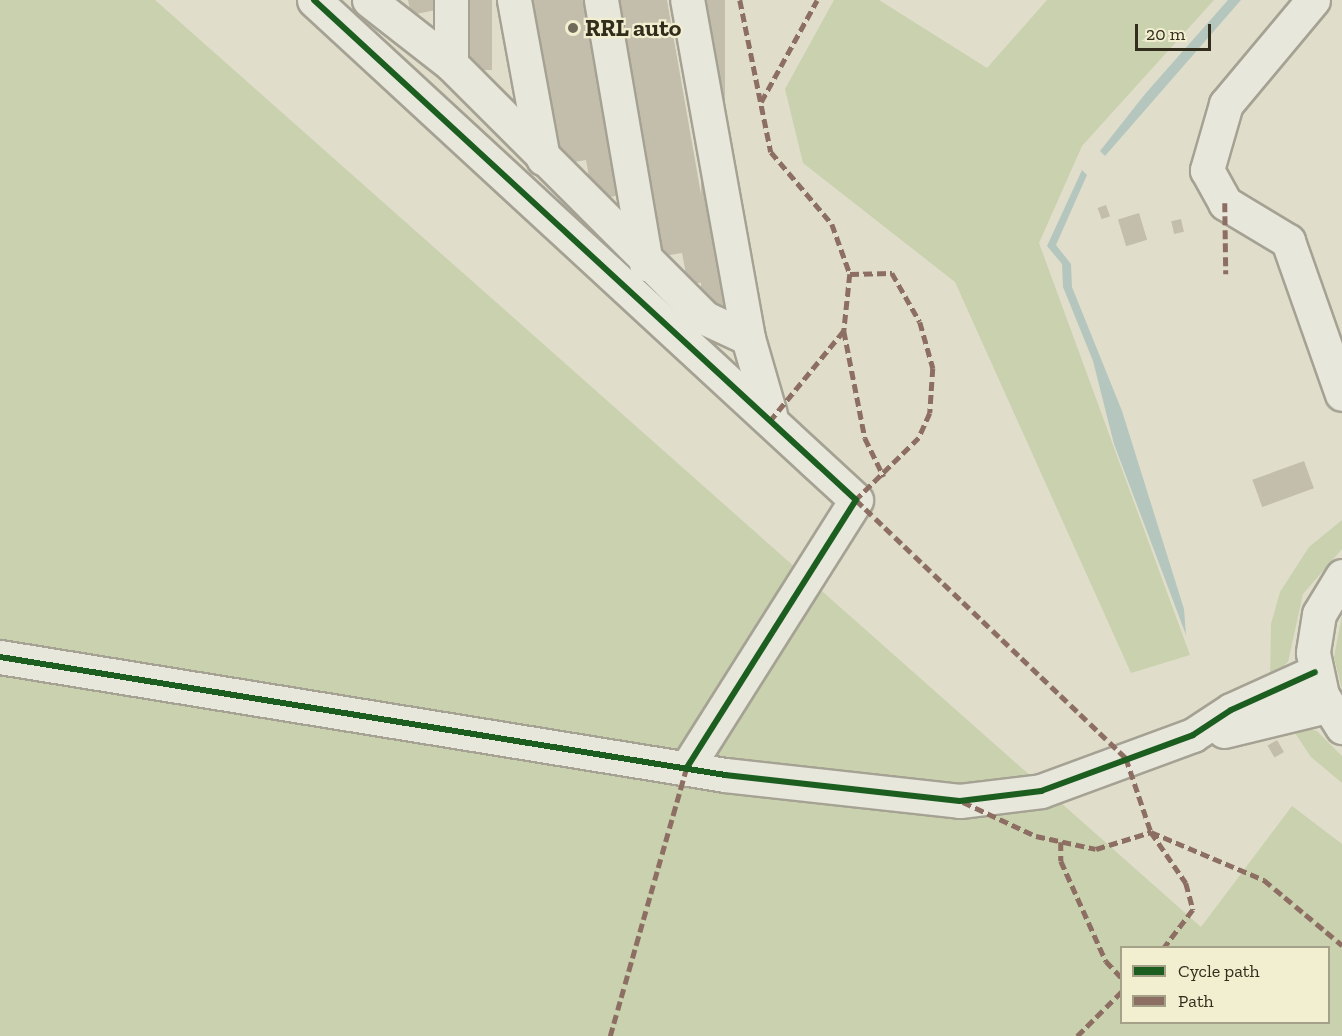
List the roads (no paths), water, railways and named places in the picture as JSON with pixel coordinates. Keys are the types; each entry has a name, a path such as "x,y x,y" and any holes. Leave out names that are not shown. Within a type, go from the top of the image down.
{"street":[{"path":"314,0 772,418 856,500 686,769"},
{"path":"369,0 451,64 646,264 705,318 748,338"},
{"path":"451,0 451,64"},
{"path":"514,0 543,158"},
{"path":"600,0 646,264"},
{"path":"687,0 748,338 772,418"},
{"path":"1313,0 1226,104 1207,170 1225,203 1288,241 1339,385 1342,411"},
{"path":"1193,735 1334,716 1315,672 1319,614 1342,576"},
{"path":"0,657 686,769 960,801 1041,790 1193,735 1231,710 1315,672"}],"place":[{"name":"RRL auto","path":"573,28"}]}
